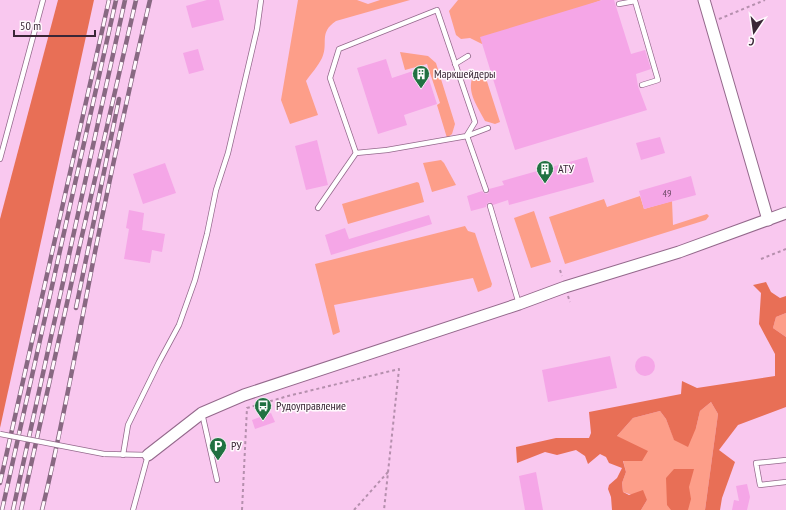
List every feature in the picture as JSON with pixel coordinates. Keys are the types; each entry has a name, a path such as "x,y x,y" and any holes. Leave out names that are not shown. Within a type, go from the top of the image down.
{"street":[{"path":"704,0 768,220"},
{"path":"148,455 202,413 244,395 519,304 565,287 679,252 786,213"}],"lane":[{"path":"0,159 43,0"},
{"path":"123,455 128,425 158,362 179,325 195,280 208,234 216,190 230,145 257,29 261,0"},
{"path":"619,4 636,1 658,80 642,85"},
{"path":"356,152 330,78 339,49 437,10 475,122 468,136 486,190"},
{"path":"455,64 468,56"},
{"path":"356,152 387,150 468,136 488,128"},
{"path":"318,208 356,152"},
{"path":"490,206 519,304"},
{"path":"202,413 217,480"},
{"path":"0,434 104,454 148,455 134,510"},
{"path":"786,460 756,463 760,485 786,482"}],"path":[{"path":"711,22 765,0"},
{"path":"761,259 786,249"},
{"path":"242,510 247,408 288,396 399,370 384,510"},
{"path":"354,510 388,472"}],"shaded area":[{"path":"58,0 94,0 0,428 0,219"},
{"path":"298,0 357,0 368,4 380,0 410,0 336,21 331,25 327,30 322,58 306,81 318,115 290,124 281,100"},
{"path":"458,0 602,0 482,44 470,38 461,39 456,35 449,11"},
{"path":"400,52 428,56 436,63 455,124 452,134 447,138 437,105 440,103 427,64 405,70"},
{"path":"484,72 500,122 495,124 485,121 472,94 471,82 473,76"},
{"path":"441,160 456,185 432,192 423,163"},
{"path":"417,182 419,183 424,202 348,224 342,204"},
{"path":"640,196 644,209 672,201 673,225 707,214 709,216 706,220 565,264 549,217 604,199 607,207"},
{"path":"534,211 551,262 531,268 514,218"},
{"path":"465,226 468,231 475,233 492,284 491,287 478,292 473,278 334,305 340,332 333,335 315,264"},
{"path":"766,282 771,292 780,298 786,296 786,313 776,317 773,328 786,337 786,407 738,425 719,450 735,462 722,498 720,510 705,510 718,414 711,402 700,411 696,428 688,447 674,440 666,419 660,411 633,418 617,436 648,451 642,461 623,461 626,472 622,483 623,492 629,495 643,490 647,500 641,510 612,510 611,497 608,489 609,485 617,478 622,468 609,463 606,457 600,454 588,464 585,456 576,450 557,455 545,452 517,463 516,447 556,438 589,438 591,433 589,412 681,394 682,381 697,388 775,376 775,354 759,324 761,293 753,285"},
{"path":"786,313 786,337 773,328 776,317"},
{"path":"711,402 718,414 705,510 641,510 647,500 623,492 622,483 626,472 617,436 633,418 660,411 666,419 674,439 696,428 700,411"},
{"path":"674,469 694,469 689,487 691,499 688,510 671,510 667,505 666,478"}],"building":[{"path":"207,0 219,0 224,20 192,28 186,6"},
{"path":"602,0 614,0 631,54 645,50 651,69 636,74 638,86 647,110 515,150 480,37"},
{"path":"198,49 204,70 189,74 183,53"},
{"path":"386,59 392,78 425,67 437,104 404,115 407,125 378,134 357,68"},
{"path":"660,137 665,153 641,160 636,143"},
{"path":"317,140 328,185 306,190 295,146"},
{"name":"АТУ","path":"587,157 594,182 509,205 508,200 493,205 489,202 486,207 471,211 467,196 482,191 487,194 489,189 504,185 502,181"},
{"path":"165,163 176,193 143,204 133,174"},
{"path":"691,176 696,195 644,209 639,191"},
{"path":"129,210 144,213 142,230 165,234 162,252 152,250 150,263 124,259 129,229 126,228"},
{"path":"429,215 432,224 331,255 325,235 345,228 349,239"},
{"path":"610,356 617,388 548,402 542,370"},
{"path":"645,356 652,359 655,366 652,373 645,376 638,373 635,366 638,359"},
{"name":"Рудоуправление","path":"271,413 275,422 255,429 252,420"},
{"path":"536,472 543,510 525,510 519,476"},
{"path":"747,484 750,497 747,510 732,510 734,500 739,501 736,486"}],"railway":[{"path":"0,483 109,0"},
{"path":"2,510 116,0"},
{"path":"13,510 125,0"},
{"path":"21,510 136,0"},
{"path":"42,510 64,414 95,252 135,63 150,0"},
{"path":"76,308 119,99"}],"place":[{"name":"Маркшейдеры","path":"421,89"},
{"name":"АТУ","path":"545,184"},
{"name":"Рудоуправление","path":"263,421"},
{"name":"РУ","path":"218,461"}]}
